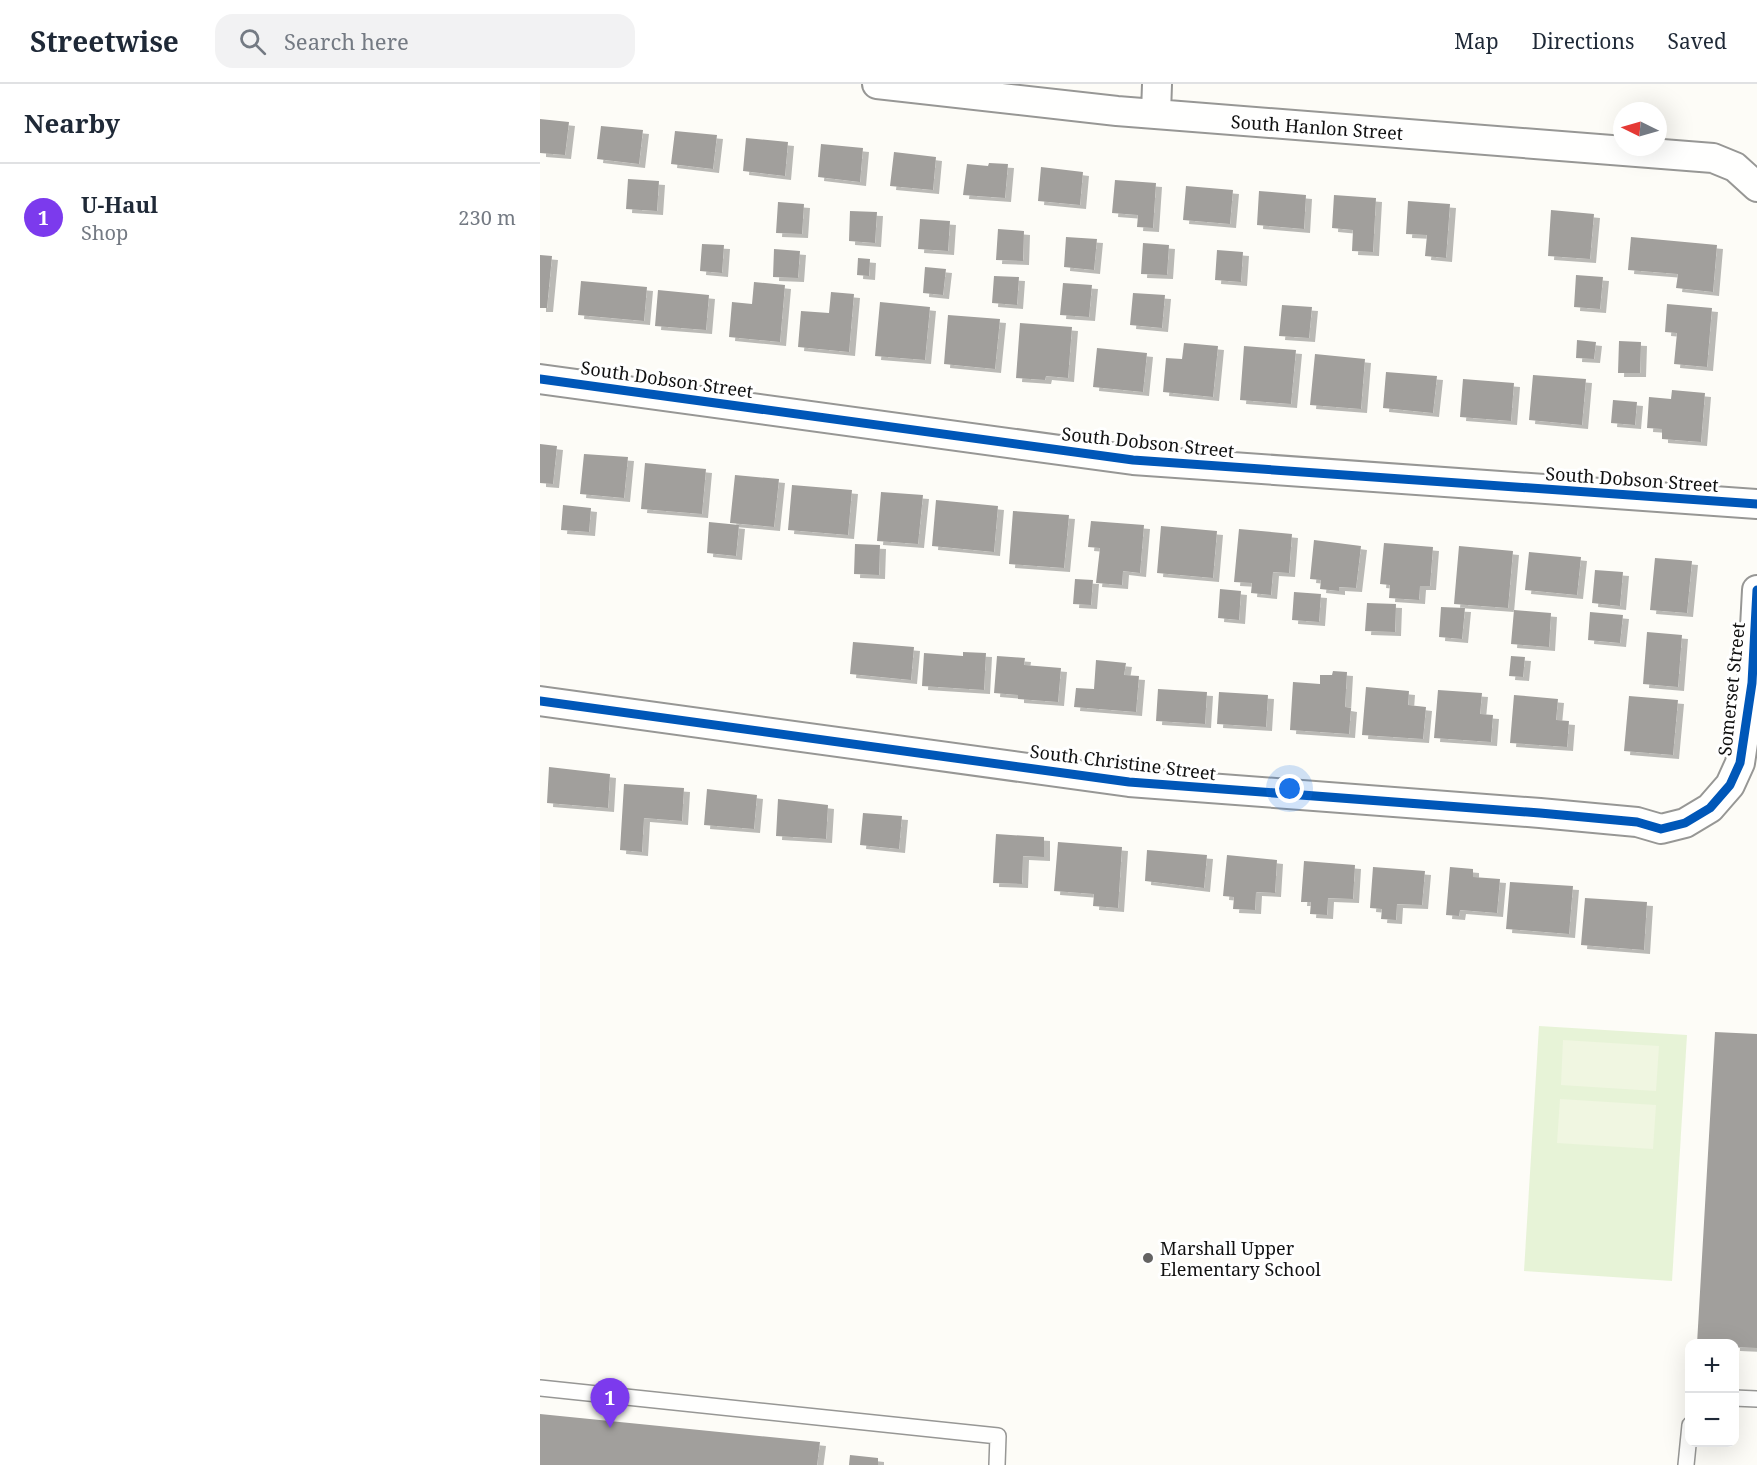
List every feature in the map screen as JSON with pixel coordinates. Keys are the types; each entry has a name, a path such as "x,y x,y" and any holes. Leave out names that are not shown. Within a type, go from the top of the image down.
{"street":[{"name":"South Hanlon Street","path":"877,84 1156,114 1713,158 1735,167 1754,184"},
{"path":"1156,114 1157,84"},
{"name":"South Dobson Street","path":"540,379 1132,460 1757,504"},
{"name":"Somerset Street","path":"1701,813 1710,808 1730,785 1740,763 1752,683 1757,590"},
{"name":"South Christine Street","path":"540,701 1117,780 1196,788 1551,814 1637,822 1661,829 1685,823 1701,813"}],"lane":[{"path":"540,1388 998,1436 997,1465"},
{"path":"1739,1398 1757,1399"},
{"path":"1686,1465 1687,1447"}],"green space":[{"path":"1539,1026 1687,1035 1672,1281 1524,1271"},
{"path":"1563,1040 1659,1046 1656,1091 1561,1085"},
{"path":"1560,1099 1656,1105 1653,1149 1557,1143"}],"building":[{"path":"540,119 569,122 565,155 540,153"},
{"path":"601,126 643,130 639,164 597,159"},
{"path":"675,131 717,135 713,169 671,164"},
{"path":"746,138 788,142 785,176 743,171"},
{"path":"821,144 863,148 860,182 818,177"},
{"path":"894,152 936,157 933,190 890,186"},
{"path":"989,163 1008,164 1005,198 963,195 967,164 988,166"},
{"path":"1041,167 1083,172 1080,205 1038,201"},
{"path":"628,179 659,181 657,211 626,209"},
{"path":"1115,180 1156,183 1153,228 1137,227 1138,215 1112,213"},
{"path":"1186,186 1233,190 1230,224 1183,220"},
{"path":"1259,191 1306,195 1304,229 1257,225"},
{"path":"1334,195 1376,198 1373,252 1352,251 1353,230 1332,228"},
{"path":"1408,201 1450,204 1446,258 1425,256 1427,235 1406,234"},
{"path":"778,202 804,204 802,234 776,233"},
{"path":"1551,210 1594,214 1590,259 1548,256"},
{"path":"850,211 877,212 875,243 849,241"},
{"path":"920,219 950,221 948,251 918,249"},
{"path":"998,229 1024,231 1023,261 996,260"},
{"path":"1066,237 1097,239 1094,270 1064,267"},
{"path":"1631,237 1717,245 1713,292 1676,288 1678,274 1628,270"},
{"path":"1143,243 1169,245 1167,275 1141,274"},
{"path":"702,244 724,245 722,273 700,271"},
{"path":"774,249 800,251 798,278 773,277"},
{"path":"1217,250 1243,252 1241,282 1215,280"},
{"path":"540,255 552,256 547,308 540,308"},
{"path":"858,258 870,259 869,276 857,275"},
{"path":"925,267 946,269 943,295 923,293"},
{"path":"1576,275 1603,277 1600,309 1574,307"},
{"path":"994,276 1019,277 1017,305 992,303"},
{"path":"581,281 647,287 644,321 578,315"},
{"path":"754,282 785,285 780,342 729,337 732,302 752,304"},
{"path":"1063,283 1092,285 1089,317 1060,315"},
{"path":"658,290 709,295 706,330 655,326"},
{"path":"831,292 854,294 849,352 798,347 801,311 829,313"},
{"path":"1133,293 1165,295 1162,328 1130,325"},
{"path":"880,302 930,307 925,360 875,356"},
{"path":"1667,304 1712,308 1707,367 1674,364 1677,333 1665,332"},
{"path":"1282,305 1312,307 1309,338 1279,336"},
{"path":"948,315 1000,319 995,369 944,364"},
{"path":"1020,323 1072,327 1068,378 1046,376 1045,380 1016,378"},
{"path":"1577,340 1596,342 1594,359 1576,358"},
{"path":"1619,341 1641,342 1640,373 1618,373"},
{"path":"1184,343 1218,346 1213,397 1163,392 1166,358 1182,359"},
{"path":"1244,346 1296,350 1291,404 1240,400"},
{"path":"1097,348 1147,353 1143,392 1093,387"},
{"path":"1315,354 1365,359 1361,409 1310,405"},
{"path":"1386,372 1437,376 1433,413 1383,408"},
{"path":"1533,375 1586,379 1582,425 1529,420"},
{"path":"1463,379 1514,383 1511,421 1460,417"},
{"path":"1672,390 1705,393 1701,442 1662,439 1662,429 1647,428 1649,397 1671,399"},
{"path":"1613,400 1637,402 1635,425 1611,423"},
{"path":"540,444 557,446 553,484 540,483"},
{"path":"584,454 628,457 624,498 580,494"},
{"path":"645,463 706,469 702,514 641,509"},
{"path":"735,475 779,479 774,527 730,523"},
{"path":"792,485 852,490 848,535 788,530"},
{"path":"881,492 923,495 918,544 877,541"},
{"path":"936,500 998,506 994,552 932,546"},
{"path":"563,505 591,508 589,532 561,530"},
{"path":"1013,511 1069,515 1064,568 1009,564"},
{"path":"1091,521 1144,525 1140,573 1123,571 1122,585 1096,583 1100,548 1088,547"},
{"path":"709,522 739,525 736,556 707,553"},
{"path":"1161,526 1217,531 1213,578 1157,573"},
{"path":"1239,529 1292,534 1289,573 1273,572 1271,595 1251,593 1252,583 1234,582"},
{"path":"1314,540 1361,546 1356,588 1339,587 1339,591 1320,589 1321,580 1310,579"},
{"path":"1384,543 1433,547 1430,586 1420,586 1419,600 1389,598 1390,585 1380,584"},
{"path":"855,544 880,545 879,575 854,574"},
{"path":"1459,546 1513,551 1508,608 1454,604"},
{"path":"1529,552 1581,557 1577,595 1525,590"},
{"path":"1655,558 1692,561 1687,613 1650,610"},
{"path":"1595,570 1623,572 1620,606 1592,603"},
{"path":"1075,579 1093,580 1091,605 1073,604"},
{"path":"1220,589 1241,591 1239,620 1218,618"},
{"path":"1294,592 1321,594 1319,622 1292,620"},
{"path":"1367,603 1396,604 1395,632 1365,631"},
{"path":"1441,607 1465,608 1462,639 1439,637"},
{"path":"1514,610 1551,613 1549,647 1511,644"},
{"path":"1590,612 1623,615 1620,643 1588,640"},
{"path":"1647,632 1682,635 1678,687 1643,684"},
{"path":"853,642 914,647 911,680 850,674"},
{"path":"963,652 986,653 984,690 922,686 924,653 963,656"},
{"path":"997,656 1025,658 1024,665 1061,668 1058,702 1018,699 1018,695 994,693"},
{"path":"1511,656 1525,657 1523,677 1509,676"},
{"path":"1096,660 1126,663 1124,675 1139,676 1136,712 1074,707 1076,688 1094,689"},
{"path":"1333,671 1347,672 1345,707 1351,708 1349,734 1290,730 1293,682 1320,684 1320,675 1332,675"},
{"path":"1366,687 1409,691 1408,705 1426,707 1423,739 1362,735"},
{"path":"1158,689 1207,692 1205,724 1156,721"},
{"path":"1438,690 1482,693 1480,714 1493,715 1491,742 1434,738"},
{"path":"1219,692 1268,695 1266,727 1217,724"},
{"path":"1514,695 1558,699 1556,720 1569,721 1567,747 1510,743"},
{"path":"1629,696 1678,700 1673,755 1624,751"},
{"path":"549,767 610,774 608,808 547,803"},
{"path":"624,784 684,788 682,821 644,818 642,852 620,850"},
{"path":"707,789 757,795 754,829 704,825"},
{"path":"778,799 828,805 826,839 776,836"},
{"path":"863,813 902,816 899,849 860,845"},
{"path":"996,834 1044,837 1044,857 1023,856 1022,884 993,883"},
{"path":"1058,842 1122,847 1118,908 1093,906 1094,894 1054,891"},
{"path":"1147,850 1207,855 1204,888 1145,881"},
{"path":"1227,855 1277,860 1275,893 1256,892 1255,910 1233,909 1234,897 1223,896"},
{"path":"1304,861 1355,865 1353,899 1328,898 1327,915 1310,914 1311,902 1301,902"},
{"path":"1373,867 1425,871 1422,905 1397,904 1396,920 1381,919 1382,909 1370,908"},
{"path":"1450,867 1473,869 1473,877 1500,879 1497,913 1460,910 1459,916 1446,915"},
{"path":"1510,882 1573,886 1569,934 1506,929"},
{"path":"1585,898 1647,902 1644,950 1581,945"},
{"path":"1715,1032 1757,1034 1757,1348 1739,1347 1739,1339 1697,1339"},
{"path":"540,1414 820,1442 817,1465 540,1465"},
{"path":"850,1455 878,1458 878,1465 849,1465"}],"cycle path":[{"path":"540,379 1133,460 1757,504"},
{"path":"540,701 1129,782 1540,813 1637,822 1661,829 1685,823 1710,808 1730,785 1740,763 1752,683 1757,590"}],"place":[{"name":"Marshall Upper Elementary School","path":"1148,1258"},
{"name":"U-Haul","path":"610,1428"}]}
